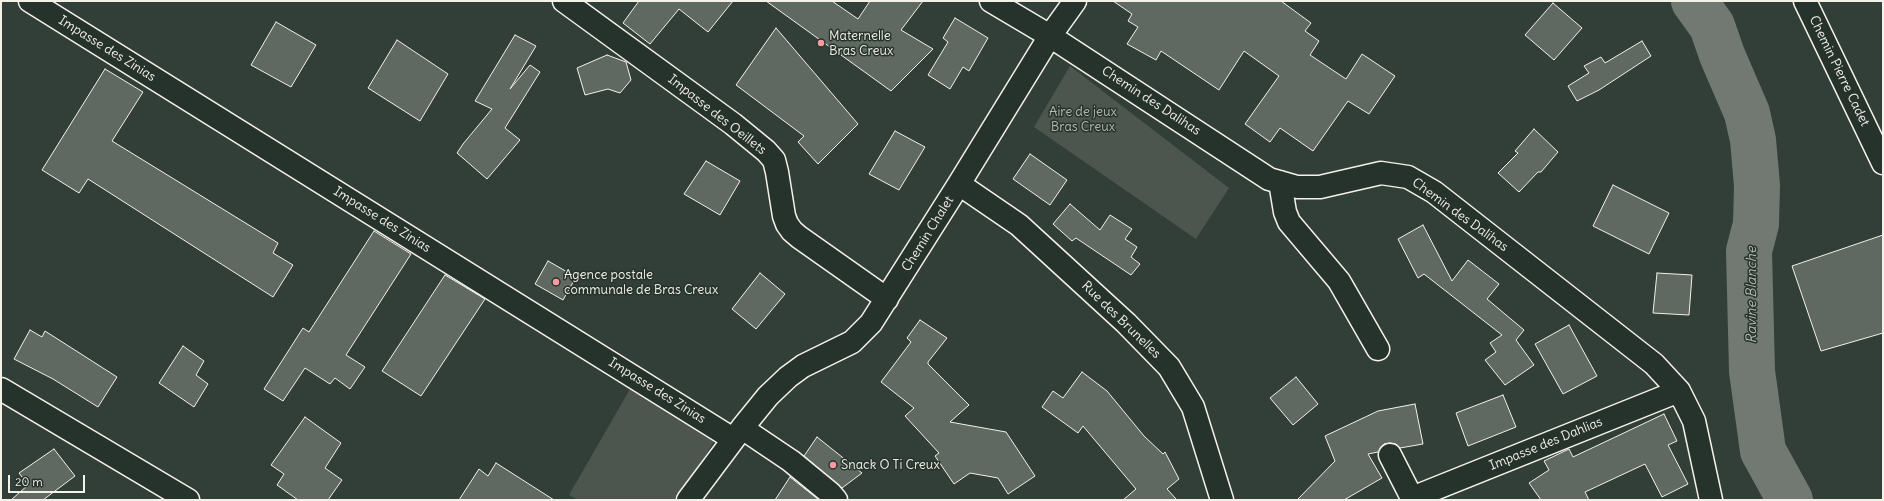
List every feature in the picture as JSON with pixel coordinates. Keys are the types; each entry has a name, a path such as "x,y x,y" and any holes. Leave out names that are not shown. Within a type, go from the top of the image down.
{"street":[{"name":"Impasse des Zinias","path":"30,1 738,433"},
{"name":"Impasse des Oeillets","path":"564,1 733,124 766,151 774,160 784,216 792,231 798,237 887,299"},
{"name":"Chemin des Dalihas","path":"991,1 1050,36 1269,179 1297,187 1320,187 1382,173 1408,177 1434,192 1654,364 1679,391 1694,421 1711,500"},
{"name":"Chemin Chalet","path":"688,500 738,433 768,396 788,377 803,366 852,342 871,323 1050,36 1075,1"},
{"name":"Chemin Pierre Cadet","path":"1805,1 1883,163"},
{"path":"1280,182 1285,212 1289,222 1339,282 1378,349"},
{"name":"Rue des Brunelles","path":"959,184 1019,225 1126,323 1169,368 1192,407 1222,500"},
{"path":"1,389 188,500"},
{"name":"Impasse des Dahlias","path":"1390,455 1413,499 1679,391"},
{"path":"738,433 791,461 830,493 836,500"}],"green space":[{"name":"Aire de jeux Bras Creux","path":"1070,66 1229,188 1196,239 1034,127"},
{"path":"634,382 719,433 678,500 578,500 569,495"}],"building":[{"path":"639,1 733,1 708,32 679,9 650,44 623,23"},
{"path":"766,1 832,1 858,19 870,1 923,1 901,30 933,49 891,91"},
{"path":"1113,1 1281,1 1311,23 1305,31 1319,41 1310,55 1346,79 1362,54 1395,76 1369,114 1348,101 1313,151 1280,128 1270,142 1245,124 1279,76 1244,51 1219,90 1161,51 1156,60 1127,44 1138,27 1128,21 1132,14"},
{"path":"1553,3 1582,28 1554,60 1525,35"},
{"path":"955,18 988,38 969,71 963,67 950,89 928,75 948,42 943,38"},
{"path":"276,22 316,45 291,87 251,65"},
{"path":"776,28 858,124 818,164 798,142 804,136 736,85"},
{"path":"515,35 536,46 510,89 530,65 540,72 505,128 520,140 487,179 457,153 492,109 475,101"},
{"path":"397,40 448,74 420,121 368,88"},
{"path":"1642,41 1651,56 1599,90 1577,101 1568,86 1589,73 1584,66 1601,57 1605,63"},
{"path":"607,55 626,62 631,80 620,93 608,89 585,95 577,68"},
{"path":"105,69 143,92 112,141 278,243 273,253 293,265 273,297 88,179 79,193 42,170"},
{"path":"1534,129 1558,152 1541,172 1538,172 1519,192 1498,173 1518,153 1515,151"},
{"path":"895,131 925,147 899,190 869,174"},
{"path":"1030,154 1067,180 1050,205 1013,179"},
{"path":"706,161 740,181 720,215 684,194"},
{"path":"1613,185 1669,213 1649,254 1593,226"},
{"path":"1070,204 1100,230 1110,215 1132,229 1125,239 1137,247 1131,257 1140,264 1131,275 1076,238 1072,241 1053,224"},
{"path":"1423,225 1452,281 1468,260 1499,284 1487,299 1524,330 1516,340 1534,365 1505,385 1485,360 1496,352 1490,343 1502,335 1424,274 1418,278 1398,239"},
{"path":"374,231 411,254 346,355 365,367 350,389 335,378 330,384 305,368 283,401 264,389 303,328 309,332"},
{"path":"1883,235 1883,333 1821,351 1792,266"},
{"path":"548,261 576,277 563,300 535,284"},
{"path":"760,273 785,294 756,329 732,309"},
{"path":"1657,273 1692,275 1689,315 1653,313"},
{"path":"445,275 485,299 421,396 382,371"},
{"path":"920,320 947,338 928,364 969,405 950,422 1006,432 1035,476 1008,494 998,478 970,473 954,484 935,456 939,453 905,416 914,408 881,382 911,342 907,338"},
{"path":"1569,325 1597,376 1563,394 1535,344"},
{"path":"30,330 42,337 45,331 117,377 98,407 53,379 14,359"},
{"path":"183,346 204,361 196,375 208,384 194,407 159,383"},
{"path":"1082,372 1107,391 1144,436 1163,454 1165,452 1179,479 1167,489 1177,500 1123,500 1136,489 1083,426 1078,433 1042,407 1053,391 1063,398"},
{"path":"1296,377 1318,404 1293,425 1270,398"},
{"path":"1503,395 1516,427 1468,446 1456,413"},
{"path":"1415,404 1423,444 1400,448 1396,444 1384,444 1378,452 1368,454 1382,478 1344,500 1297,500 1335,461 1325,436 1378,411"},
{"path":"1664,414 1677,441 1668,445 1688,484 1662,497 1645,464 1585,492 1589,500 1541,500 1529,483 1549,470 1544,461 1569,449 1573,457"},
{"path":"305,417 341,443 325,468 342,480 328,500 298,500 277,485 284,474 271,465"},
{"name":"Snack O Ti Creux","path":"817,437 862,473 842,488 804,456"},
{"path":"54,449 75,476 43,500 11,500 28,485 19,473"},
{"path":"496,463 554,500 459,500 479,469 488,476"},
{"path":"790,477 819,500 775,500"}],"waterway":[{"name":"Ravine Blanche","path":"1694,1 1712,26 1722,55 1747,113 1753,140 1757,185 1756,224 1749,251 1752,371 1763,451 1790,500"}],"place":[{"name":"Maternelle Bras Creux","path":"821,43"},
{"name":"Agence postale communale de Bras Creux","path":"556,282"},
{"name":"Snack O Ti Creux","path":"833,465"}]}
